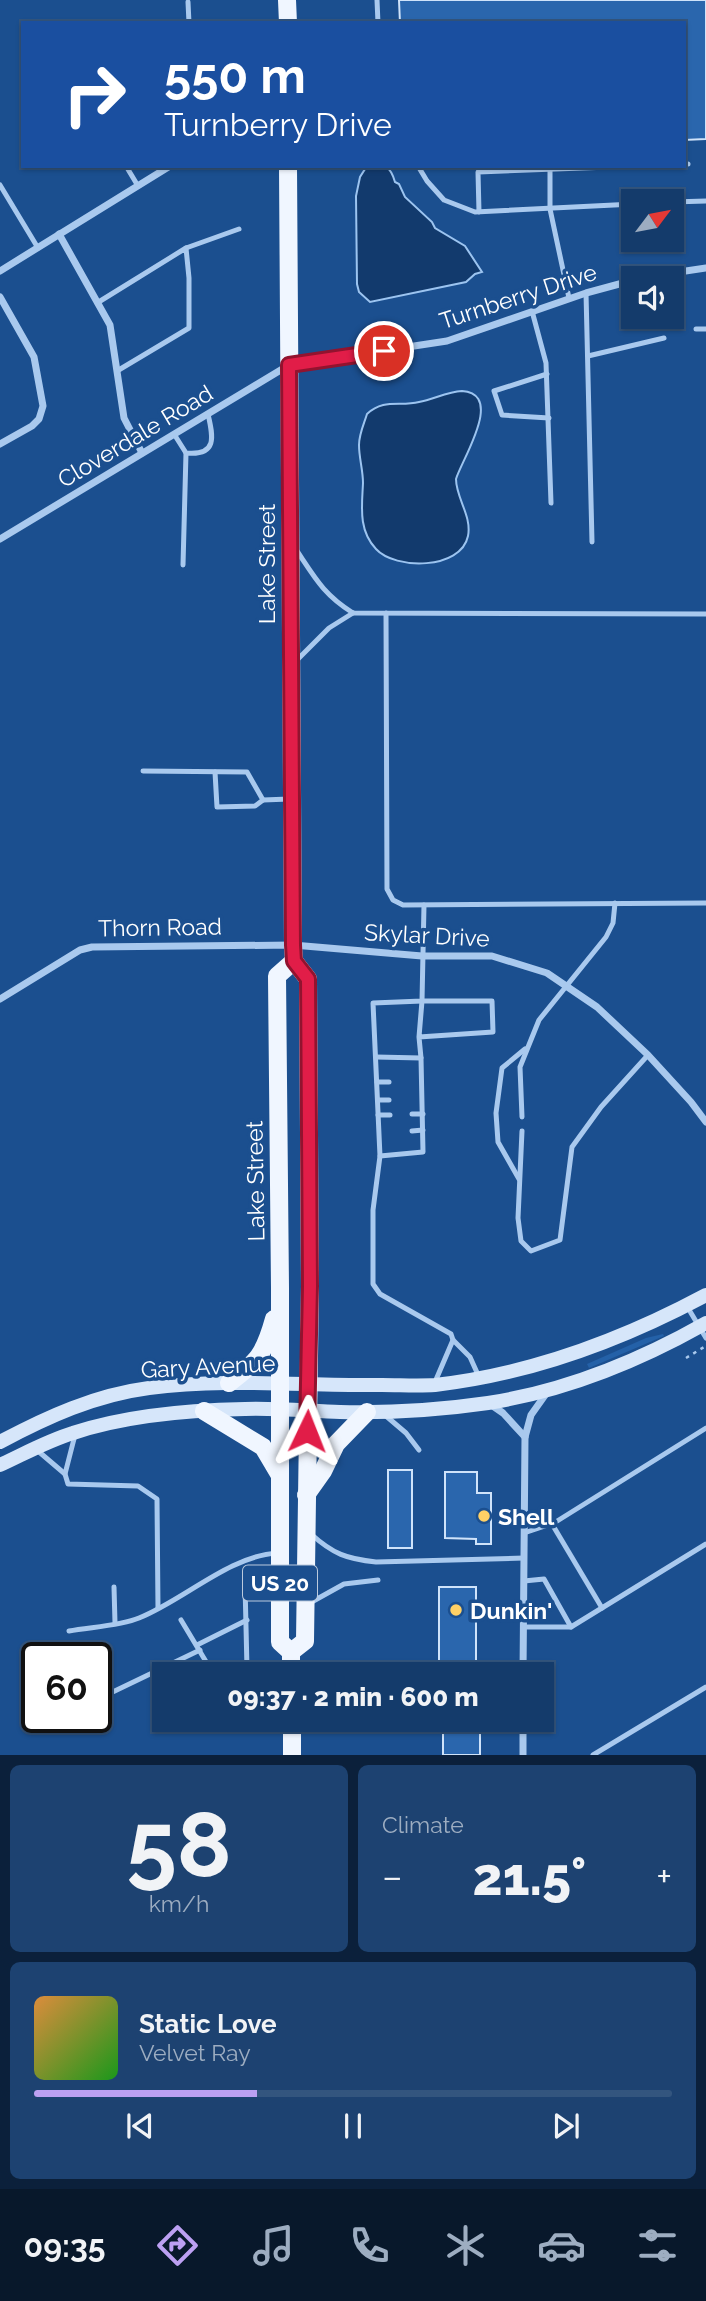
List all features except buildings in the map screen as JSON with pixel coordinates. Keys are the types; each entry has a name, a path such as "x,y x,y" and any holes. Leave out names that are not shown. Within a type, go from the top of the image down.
{"main road":[{"path":"287,0 288,21"},
{"name":"Lake Street","path":"288,168 294,953 308,979 310,1286 307,1410"},
{"name":"Lake Street","path":"279,1409 277,976 294,953"},
{"path":"229,1383 250,1367 265,1348 280,1288"},
{"name":"Gary Avenue","path":"0,1442 38,1421 90,1401 147,1388 229,1383 434,1385 479,1377 572,1354 636,1331 706,1295"},
{"name":"Gary Avenue","path":"0,1465 76,1432 138,1419 204,1411 279,1409 374,1412 488,1403 550,1389 606,1371 704,1329"},
{"name":"US 20","path":"279,1409 280,1642 290,1662"},
{"name":"US 20","path":"292,1662 304,1641 307,1410"},
{"path":"204,1411 263,1447 280,1476"},
{"path":"306,1495 323,1471 336,1444 374,1412"},
{"path":"290,1754 291,1732"}],"street":[{"path":"0,271 167,168"},
{"path":"59,234 110,325 124,418 142,453"},
{"path":"684,271 706,268"},
{"name":"Turnberry Drive","path":"289,365 447,341 569,298 621,284"},
{"path":"0,297 34,357 43,406 39,419 32,426 0,444"},
{"name":"Cloverdale Road","path":"0,539 289,365"},
{"name":"Thorn Road","path":"0,999 80,950 92,947 294,953"},
{"name":"Skylar Drive","path":"294,953 492,956 547,973 597,1007 648,1055 706,1122"},
{"path":"523,1662 525,1437 531,1415 550,1389"},
{"path":"488,1403 503,1413 525,1437"},
{"path":"523,1732 523,1755"}],"lane":[{"path":"377,0 378,21"},
{"path":"188,2 189,21"},
{"path":"127,168 138,186"},
{"path":"419,168 444,200 479,212 621,205"},
{"path":"479,212 478,172 594,168"},
{"path":"550,170 550,209 569,298"},
{"path":"0,186 38,248"},
{"path":"684,202 706,201"},
{"path":"97,303 186,248 239,229"},
{"path":"117,371 189,328 186,248"},
{"path":"586,293 592,542"},
{"path":"532,312 546,363 551,503"},
{"path":"696,329 706,329"},
{"path":"588,356 664,338"},
{"path":"547,374 494,391 502,415 549,418"},
{"path":"186,453 195,454 211,445 213,437 208,414"},
{"path":"174,435 186,453 183,565"},
{"path":"290,540 321,587 334,601 353,613"},
{"path":"291,666 329,628 353,613 706,614"},
{"path":"386,613 387,889 393,900 403,905 706,903"},
{"path":"143,771 247,772 263,800"},
{"path":"215,772 217,807 255,806 263,800 292,799"},
{"path":"522,1117 520,1067 539,1020 606,937 613,923 615,903"},
{"path":"380,1156 423,1152 419,1037 424,905"},
{"path":"419,1037 493,1032 492,1001 373,1003 380,1156 373,1210 373,1284 380,1294 451,1334 453,1340 470,1357 479,1377"},
{"path":"519,1179 498,1142 496,1113 502,1068 528,1047"},
{"path":"522,1131 518,1224 521,1241 531,1251 560,1240 572,1147 601,1107 648,1055"},
{"path":"376,1057 421,1058"},
{"path":"377,1082 389,1082"},
{"path":"413,1082 422,1082"},
{"path":"412,1099 422,1099"},
{"path":"378,1100 389,1100"},
{"path":"412,1114 423,1114"},
{"path":"379,1115 390,1115"},
{"path":"412,1131 423,1130"},
{"path":"379,1133 389,1132"},
{"path":"686,1306 704,1329"},
{"path":"434,1385 453,1340"},
{"path":"374,1412 401,1428 419,1450"},
{"path":"524,1533 552,1524 705,1431"},
{"path":"76,1432 65,1474 68,1484 138,1486 157,1499 158,1608"},
{"path":"35,1449 65,1474"},
{"path":"552,1524 602,1608"},
{"path":"306,1530 333,1552 353,1559 376,1562 524,1558"},
{"path":"524,1627 571,1627 706,1544"},
{"path":"69,1631 137,1619 240,1562 260,1554 280,1553"},
{"path":"524,1581 544,1578 571,1627"},
{"path":"305,1606 344,1584 379,1580"},
{"path":"246,1584 247,1662"},
{"path":"114,1587 115,1623"},
{"path":"181,1620 207,1662"},
{"path":"112,1692 247,1620"},
{"path":"593,1755 706,1687"}],"path":[{"path":"686,1358 706,1346"}],"shaded area":[{"path":"366,168 389,169 405,197 435,228 465,246 482,272 466,282 370,302 359,292 357,284 356,196 360,177"},
{"path":"462,391 474,395 480,403 481,415 456,479 469,529 463,547 441,561 426,563 397,561 385,556 370,542 362,518 363,478 359,445 367,414 386,404 425,401"},
{"path":"664,1336 589,1368 587,1364 646,1338"}],"place":[{"name":"Shell","path":"484,1516"},
{"name":"Dunkin'","path":"456,1610"}],"route":[{"path":"307,1431 310,1286 308,979 294,961 293,945 289,365 384,351"}]}
